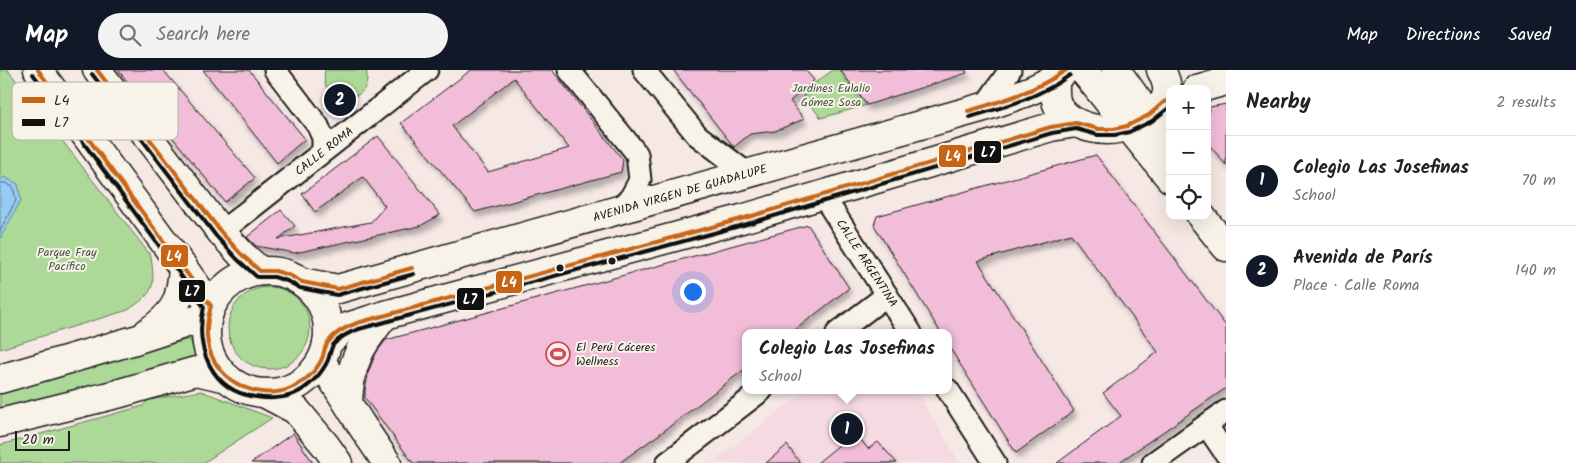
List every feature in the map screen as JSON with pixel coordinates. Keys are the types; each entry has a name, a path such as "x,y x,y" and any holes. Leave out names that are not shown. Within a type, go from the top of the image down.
{"main road":[{"path":"38,70 47,82"},
{"path":"97,70 106,82"},
{"path":"1083,70 1152,111 1169,175"},
{"path":"1116,70 1152,111 1166,138"},
{"path":"0,423 117,394 196,371 227,378 244,388 264,392 281,391 297,385 311,374 324,352 344,328 385,315 745,218 1051,126 1076,124 1099,129 1114,129 1152,111 1168,91 1161,70"},
{"path":"1060,75 1058,106 1076,124"},
{"name":"AVENIDA VIRGEN DE GUADALUPE","path":"302,282 338,289 984,107 1023,94 1060,75"},
{"path":"1211,85 1226,81"},
{"path":"90,140 183,267 210,311"},
{"path":"151,140 221,232 240,254 260,271"},
{"path":"1211,202 1226,222"},
{"path":"1204,220 1226,247"},
{"path":"135,340 164,321 172,312 182,287 183,267"},
{"path":"227,378 216,365 209,350 206,333 210,311 226,286 242,276 260,271 275,271 289,275 302,282 315,294 324,309 328,326 324,352 348,402 387,463"},
{"path":"0,379 135,340 210,311"},
{"path":"348,402 349,379 358,352 385,315"},
{"path":"264,392 296,410 338,463"}],"street":[{"path":"275,70 318,126 323,138 323,151"},
{"path":"569,70 637,154 640,180 631,197 618,210"},
{"path":"644,70 697,135 748,174"},
{"path":"984,107 1010,70"},
{"name":"CALLE ROMA","path":"221,232 323,151 413,74"},
{"name":"CALLE ARGENTINA","path":"822,194 908,329"},
{"path":"842,329 887,295"},
{"path":"667,463 757,394"},
{"path":"951,394 995,463"},
{"path":"1153,463 1226,411"},
{"path":"1207,426 1226,454"}],"shaded area":[{"path":"802,394 918,394 960,463 711,463"}],"green space":[{"name":"Parque Fray Pacífico","path":"0,70 8,70 17,82 12,82 12,140 62,140 151,256 153,282 144,298 128,310 0,349"},
{"path":"325,70 366,70 367,82 363,91 355,96 337,97 329,92 325,83"},
{"name":"Jardines Eulalio Gómez Sosa","path":"833,70 840,70 867,105 821,118 801,93"},
{"path":"269,287 285,290 298,299 307,312 310,328 307,344 298,357 285,366 269,369 253,366 240,357 231,344 228,328 231,312 240,299 253,290"},
{"path":"190,339 196,358 0,415 0,391"},
{"path":"201,391 272,418 203,463 0,463 0,445 143,406 148,400"}],"water":[{"path":"4,177 18,184 21,200 0,239 0,180"}],"building":[{"path":"118,70 163,70 173,82 128,82"},
{"path":"203,70 249,70 305,139 277,163"},
{"path":"471,70 552,70 623,160 621,172 475,212 401,123","holes":["514,78 569,148 488,172 452,126"]},
{"path":"673,70 805,70 814,80 790,101 804,119 775,131 750,134 734,147"},
{"path":"840,70 966,70 967,73 867,105"},
{"path":"178,88 255,178 225,202 175,140 178,140"},
{"path":"1226,104 1226,165 1211,147 1211,107"},
{"path":"378,136 440,215 420,226 295,253 256,246 247,237 281,210 295,226 278,239 371,222 385,206 363,177 315,212 302,194"},
{"path":"1096,155 1226,326 1226,388 1118,463 1057,463 1121,416 1103,393 1158,352 1071,234 978,261 1074,411 1016,453 952,351 952,329 939,329 874,225 877,216"},
{"name":"El Perú Cáceres Wellness","path":"808,225 849,288 796,329 742,329 742,371 619,463 413,463 365,398 369,370 376,353 386,340"},
{"path":"855,432 868,449 878,442 897,463 817,463"},
{"path":"293,433 313,463 251,463"},
{"path":"787,445 800,463 766,463"}],"transit line":[{"name":"L4","path":"38,70 47,82"},
{"name":"L4","path":"97,70 106,82"},
{"name":"L4","path":"968,111 1031,90 1066,70"},
{"name":"L7","path":"33,74 39,82"},
{"name":"L7","path":"92,74 98,82"},
{"name":"L7","path":"970,117 1034,95 1059,83 1070,75"},
{"name":"L4","path":"89,140 211,306 208,316 207,338 214,360 221,371 241,386 253,390 279,392 291,388 306,379 318,366 326,345 331,339 349,326 357,323 745,218 1051,127 1076,123 1099,129 1114,129 1127,126 1149,115 1166,101"},
{"name":"L7","path":"81,140 204,307 202,322 204,351 209,365 217,376 227,386 240,393 256,397 280,398 289,396 309,384 325,365 333,345 338,340 359,329 747,224 1052,133 1076,129 1098,135 1115,135 1129,132 1152,121 1166,110"},
{"name":"L7","path":"143,140 216,236 257,277 274,277 300,288 337,295 414,274"},
{"name":"L4","path":"151,140 221,232 260,271 275,271 289,275 302,282 338,289 412,268"}],"place":[{"name":"Avenida de París","path":"340,100"},
{"name":"El Perú Cáceres Wellness","path":"558,354"},
{"name":"Colegio Las Josefinas","path":"847,429"}]}
